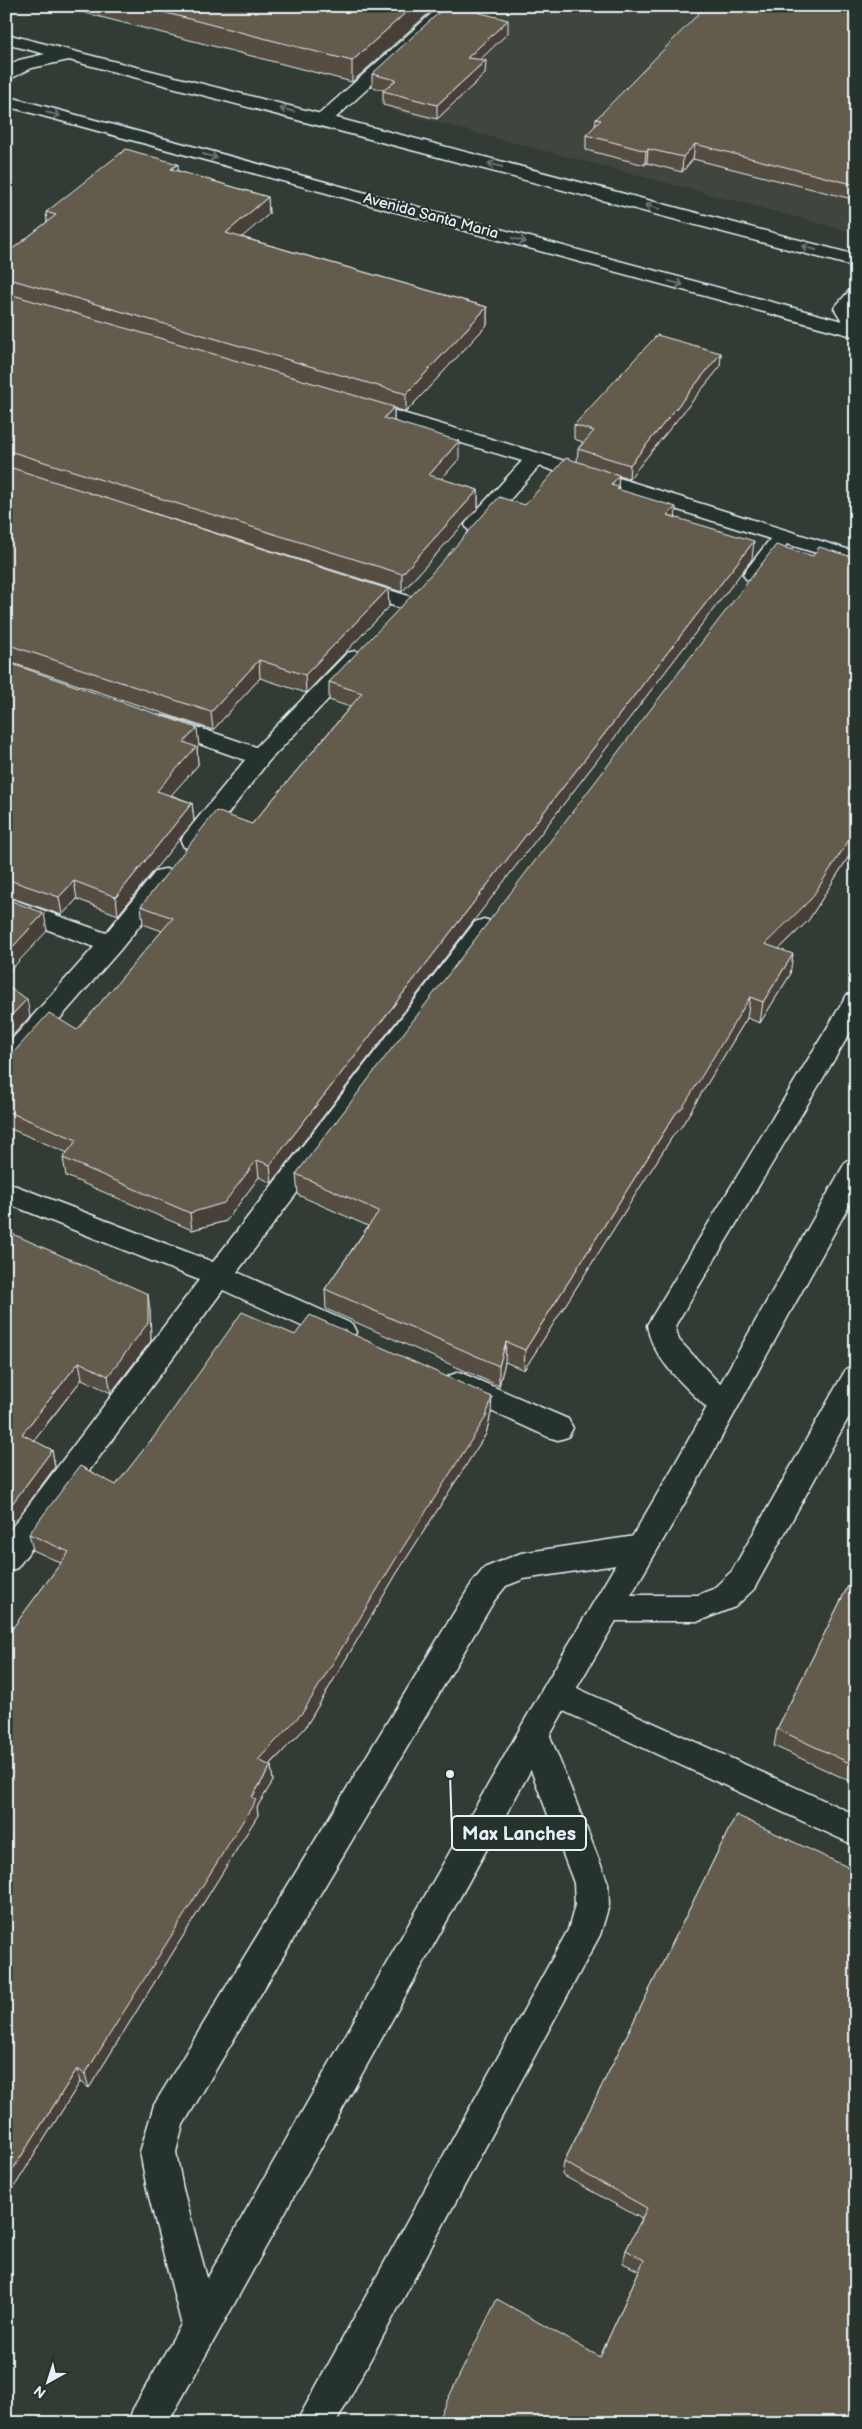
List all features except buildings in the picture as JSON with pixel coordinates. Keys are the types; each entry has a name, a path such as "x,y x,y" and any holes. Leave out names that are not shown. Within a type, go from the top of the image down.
{"street":[{"path":"324,120 450,6"},
{"path":"6,41 82,58 324,120 856,261"},
{"path":"6,41 11,53 6,62"},
{"path":"6,76 14,69 28,62 45,58 82,58"},
{"name":"Avenida Santa Maria","path":"9,100 856,330"},
{"path":"856,296 844,308 856,330"},
{"path":"336,400 535,458 782,538 856,559"},
{"path":"465,538 535,458"},
{"path":"740,593 782,538"},
{"path":"333,579 407,603"},
{"path":"6,1063 111,944 260,757 367,645"},
{"path":"138,715 260,757"},
{"path":"6,905 111,944"},
{"path":"6,1559 218,1276 497,911"},
{"path":"723,1406 669,1348 663,1338 661,1325 856,1001"},
{"path":"147,2423 557,1693 608,1608 856,1168"},
{"path":"6,1192 218,1276 370,1344"},
{"path":"433,1372 558,1428"},
{"path":"608,1608 698,1608 724,1598 743,1580 856,1377"},
{"path":"201,2326 164,2189 158,2152 167,2118 468,1618 495,1577 521,1566 642,1548"},
{"path":"557,1693 856,1831"},
{"path":"315,2423 583,1935 592,1905 591,1882 534,1736"}],"shaded area":[{"path":"506,6 716,6 856,39 856,233 389,110"}],"place":[{"name":"Max Lanches","path":"450,1774"}]}
